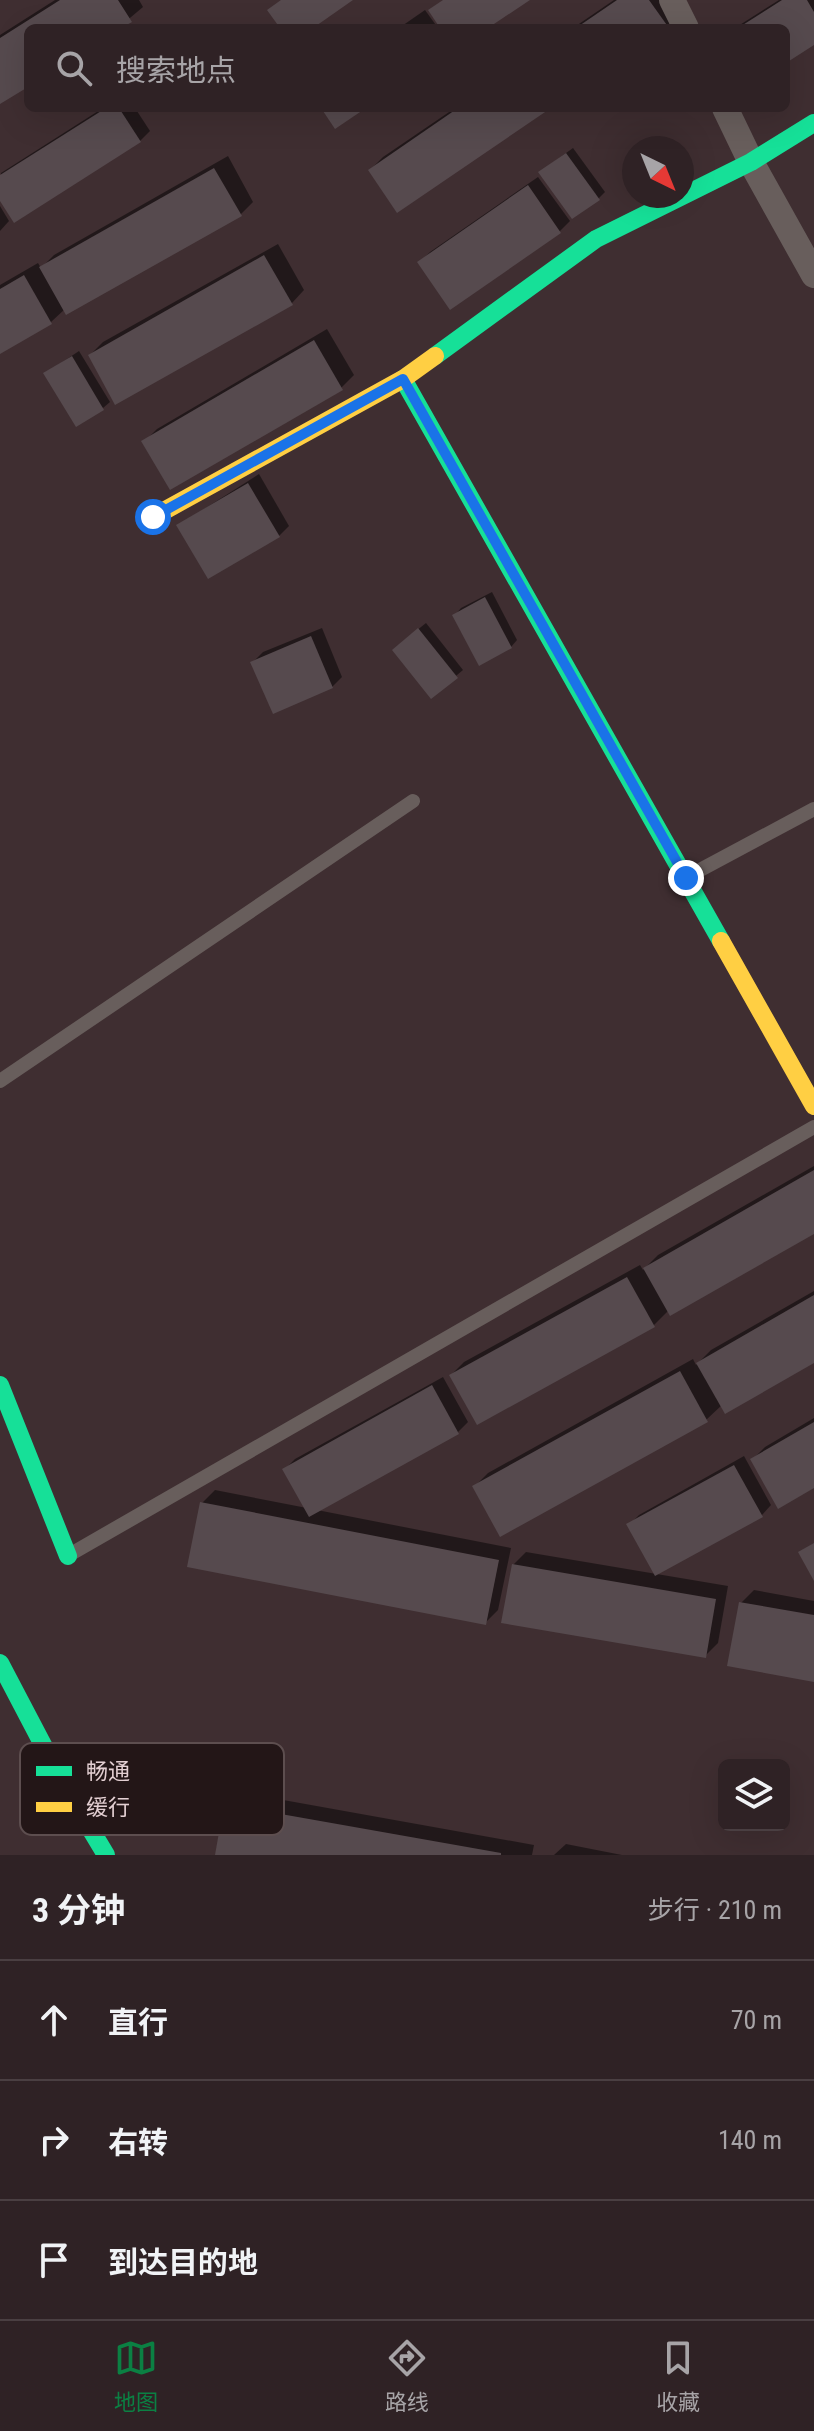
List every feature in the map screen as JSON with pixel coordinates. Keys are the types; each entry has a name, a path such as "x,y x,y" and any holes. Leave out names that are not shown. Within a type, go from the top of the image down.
{"street":[{"path":"672,0 684,24"},
{"path":"727,112 814,275"},
{"path":"153,517 403,379 596,239 751,162 814,123"},
{"path":"403,379 814,1106"},
{"path":"0,1385 68,1556"},
{"path":"0,1663 42,1743"},
{"path":"94,1835 106,1855"}],"lane":[{"path":"0,1081 413,801"},
{"path":"686,878 814,809"},
{"path":"68,1556 814,1127"}],"building":[{"path":"60,0 118,0 132,22 24,24 24,89 0,104 0,38"},
{"path":"281,0 353,0 319,24 277,24 267,10"},
{"path":"443,0 530,0 494,24 437,24 428,10"},
{"path":"617,0 649,0 666,24 582,24"},
{"path":"782,0 807,0 814,12 814,45 790,60 790,24 744,24"},
{"path":"100,112 122,112 141,142 14,223 0,201 0,175"},
{"path":"324,112 360,112 335,129"},
{"path":"452,112 545,112 397,213 368,170"},
{"path":"566,153 600,200 572,219 538,172"},
{"path":"214,168 242,216 66,315 39,267"},
{"path":"528,185 561,233 450,310 417,262"},
{"path":"264,255 293,305 115,405 88,355"},
{"path":"24,275 52,324 0,354 0,289"},
{"path":"314,340 343,390 170,490 141,441"},
{"path":"72,356 104,410 76,427 43,373"},
{"path":"248,483 280,537 208,579 176,525"},
{"path":"485,597 512,648 479,666 452,615"},
{"path":"418,628 458,678 431,699 392,650"},
{"path":"311,636 333,688 273,714 250,662"},
{"path":"814,1170 814,1234 670,1316 643,1268"},
{"path":"627,1277 655,1327 477,1425 449,1375"},
{"path":"814,1295 814,1363 725,1414 696,1363"},
{"path":"680,1371 708,1422 500,1537 472,1486"},
{"path":"432,1385 459,1434 309,1517 282,1469"},
{"path":"814,1422 814,1488 778,1509 750,1459"},
{"path":"734,1465 763,1517 655,1576 626,1524"},
{"path":"200,1502 499,1560 486,1625 187,1567"},
{"path":"814,1543 814,1581 798,1552"},
{"path":"512,1564 716,1599 706,1658 501,1623"},
{"path":"739,1602 814,1615 814,1682 727,1666"},
{"path":"284,1815 501,1853 501,1855 215,1855 219,1835 284,1835"}],"traffic: fast":[{"path":"435,356 596,239 751,162 814,123"},
{"path":"403,379 721,941"},
{"path":"0,1385 68,1556"},
{"path":"0,1663 42,1743"},
{"path":"94,1835 106,1855"}],"traffic: slow":[{"path":"153,517 403,379 435,356"},
{"path":"721,941 814,1106"}],"route":[{"path":"153,517 403,379 686,878"}]}
